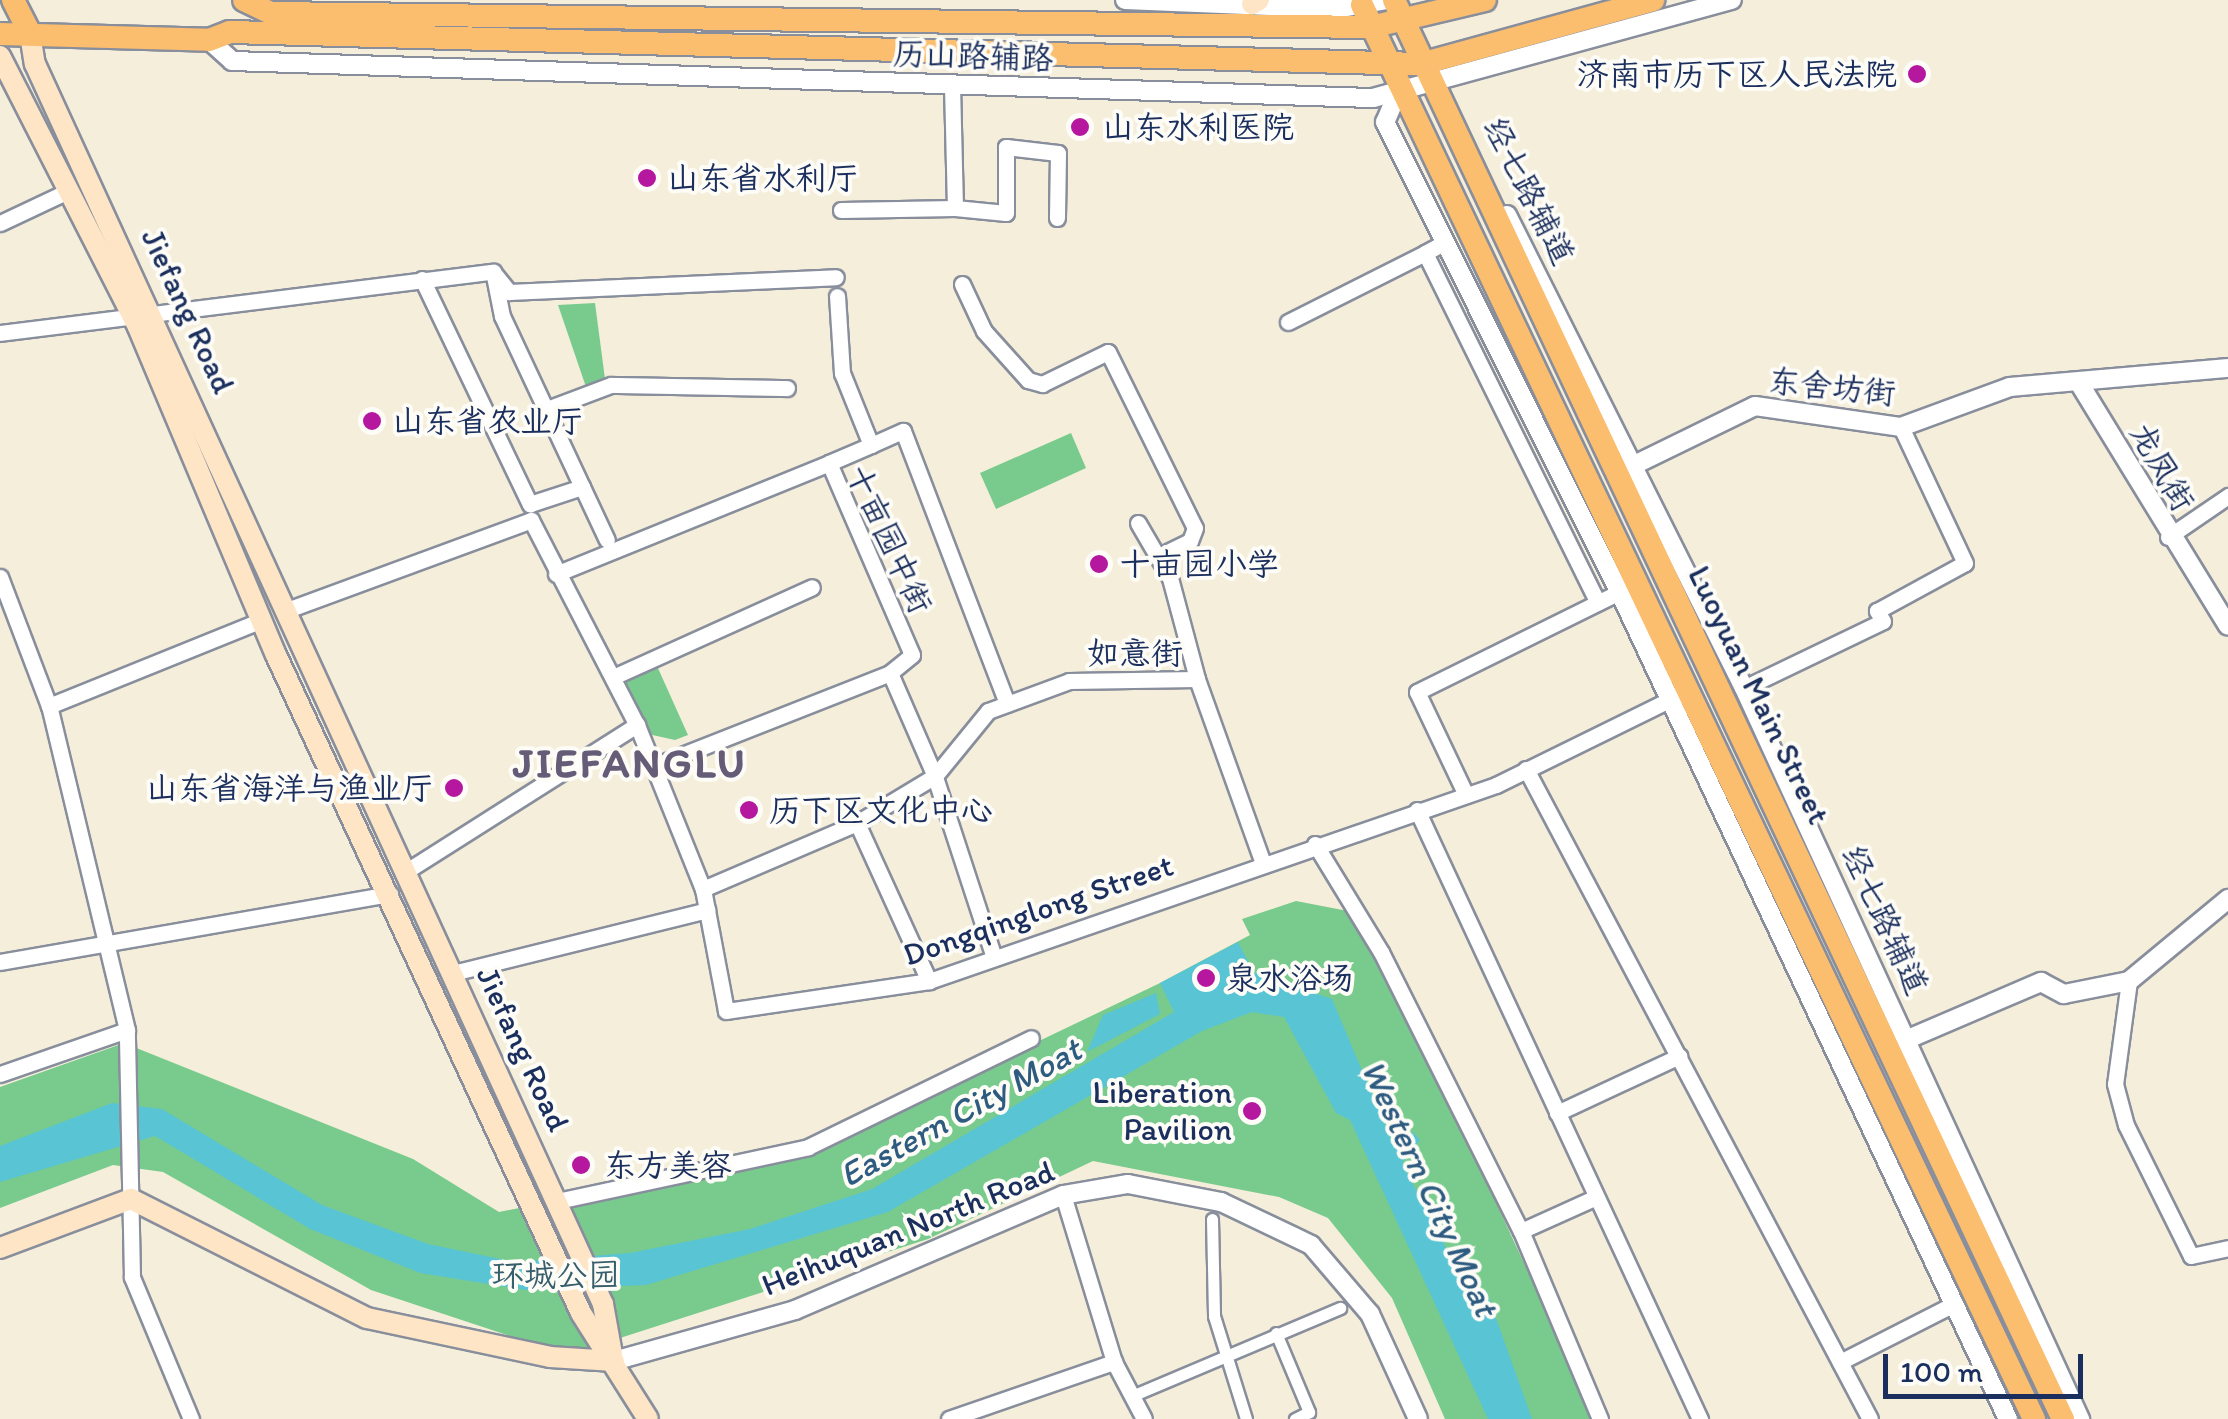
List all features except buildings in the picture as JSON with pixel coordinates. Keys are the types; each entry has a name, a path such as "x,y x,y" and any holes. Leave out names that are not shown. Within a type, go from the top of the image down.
{"main road":[{"name":"Jiefang Road","path":"13,0 603,1304 614,1360"},
{"path":"244,0 271,13 1371,27 1395,6 1485,0"},
{"path":"0,34 209,40 230,32 1385,60 1424,74 1652,0"},
{"name":"Luoyuan Main Street","path":"1361,2 1398,92 1629,587 1690,689 2034,1419"},
{"name":"Luoyuan Main Street","path":"1395,6 1424,74 1625,468 2063,1419"},
{"name":"Jiefang Road","path":"0,56 134,318 262,620 530,1191 581,1313 614,1360"},
{"path":"0,1248 131,1199"},
{"name":"Heihuquan North Road","path":"131,1199 367,1318 550,1357 614,1360"},
{"path":"614,1360 648,1419"}],"street":[{"path":"1125,0 1361,2 1395,6"},
{"name":"历山路辅路","path":"209,40 232,62 952,86 1398,92 1424,74 1732,0"},
{"path":"952,86 955,208"},
{"path":"1398,92 1385,122 1629,587 1668,700 2008,1419"},
{"path":"841,210 955,208 1006,213 1006,148 1058,154 1057,218"},
{"path":"0,223 70,190"},
{"path":"1288,322 1445,242"},
{"path":"1425,253 1598,603"},
{"path":"0,333 493,272"},
{"path":"493,272 509,292 836,277"},
{"path":"493,272 502,316 607,540"},
{"path":"422,279 530,504 582,486"},
{"path":"962,284 984,331 1028,380 1042,384 1108,352 1195,528 1190,541 1160,555"},
{"path":"837,296 842,373 872,445"},
{"name":"东舍坊街","path":"1625,468 1755,406 1901,427 2010,387 2081,386 2228,368"},
{"path":"547,409 611,385 787,388"},
{"name":"龙凤街","path":"2081,386 2168,536 2228,626"},
{"path":"1744,688 1883,622 1878,611 1965,563 1901,427"},
{"path":"829,463 903,431 1007,704"},
{"name":"十亩园中街","path":"556,574 829,463 912,655 890,673"},
{"name":"经七路辅道","path":"1625,468 1744,688 2080,1419"},
{"path":"2168,536 2228,496"},
{"name":"Dongqinglong Street","path":"287,610 531,520 637,726 704,889 726,1011 928,980 1262,861 1466,795 1526,770 1690,689"},
{"path":"1138,524 1160,555 1197,679"},
{"path":"0,577 50,706 111,940 127,1030 133,1161 132,1277 190,1419"},
{"path":"613,678 812,587"},
{"path":"1466,795 1417,692 1629,587"},
{"path":"50,706 262,620"},
{"path":"654,766 890,673 935,776 993,955"},
{"name":"如意街","path":"704,889 856,822 935,776 988,711 1069,680 1197,679 1262,861"},
{"path":"405,872 637,726"},
{"path":"1526,770 1870,1419"},
{"path":"1417,810 1700,1419"},
{"path":"856,822 928,980"},
{"path":"1315,844 1381,952 1521,1232 1600,1419"},
{"path":"0,962 390,894"},
{"path":"1908,1039 2041,982 2064,994 2129,981 2228,899"},
{"path":"452,974 707,910"},
{"path":"2129,981 2114,1084 2191,1256 2228,1248"},
{"path":"0,1074 127,1030"},
{"path":"557,1201 808,1147 1031,1038"},
{"path":"1557,1113 1679,1056"},
{"name":"Heihuquan North Road","path":"614,1360 795,1310 1063,1194 1166,1187 1276,1224 1344,1276 1392,1360 1418,1419"},
{"path":"1063,1194 1114,1362 1144,1419"},
{"path":"1521,1232 1594,1198"},
{"path":"1212,1220 1206,1244 1221,1357 1246,1419"},
{"path":"1840,1362 1954,1304"},
{"path":"1134,1394 1340,1308"},
{"path":"1276,1333 1309,1412 1295,1419"},
{"path":"948,1419 1114,1362"}],"green space":[{"path":"595,303 605,379 586,387 558,305"},
{"path":"1071,433 1086,468 996,509 980,473"},
{"path":"657,666 688,735 675,740 648,734 621,676"},
{"name":"环城公园","path":"1296,901 1348,911 1391,975 1596,1419 1445,1419 1392,1298 1328,1218 1279,1197 1093,1161 928,1239 567,1355 371,1290 163,1172 113,1165 0,1208 0,1087 124,1043 413,1159 499,1212 810,1151 1160,983 1250,935 1242,919"}],"water":[{"path":"1238,942 1254,973 1332,999 1393,1144 1413,1132 1420,1140 1402,1163 1471,1296 1486,1290 1532,1419 1488,1419 1350,1120 1336,1113 1284,1017 1252,1012 1202,1031 888,1212 646,1285 526,1290 420,1273 310,1229 155,1136 0,1182 0,1146 112,1103 162,1109 322,1205 428,1244 515,1262 630,1253 750,1229 872,1189 1174,1012 1160,983"},
{"path":"1156,993 1160,1014 1087,1052 1103,1015"}],"place":[{"name":"济南市历下区人民法院","path":"1917,74"},
{"name":"山东水利医院","path":"1080,127"},
{"name":"山东省水利厅","path":"647,178"},
{"name":"山东省农业厅","path":"372,421"},
{"name":"十亩园小学","path":"1099,564"},
{"name":"山东省海洋与渔业厅","path":"454,788"},
{"name":"历下区文化中心","path":"749,810"},
{"name":"泉水浴场","path":"1206,978"},
{"name":"Liberation Pavilion","path":"1252,1111"},
{"name":"东方美容","path":"581,1165"}],"district":[{"name":"JIEFANGLU","path":"630,763"}],"water label":[{"name":"Eastern City Moat","path":"960,1112"},
{"name":"Western City Moat","path":"1430,1188"}]}
